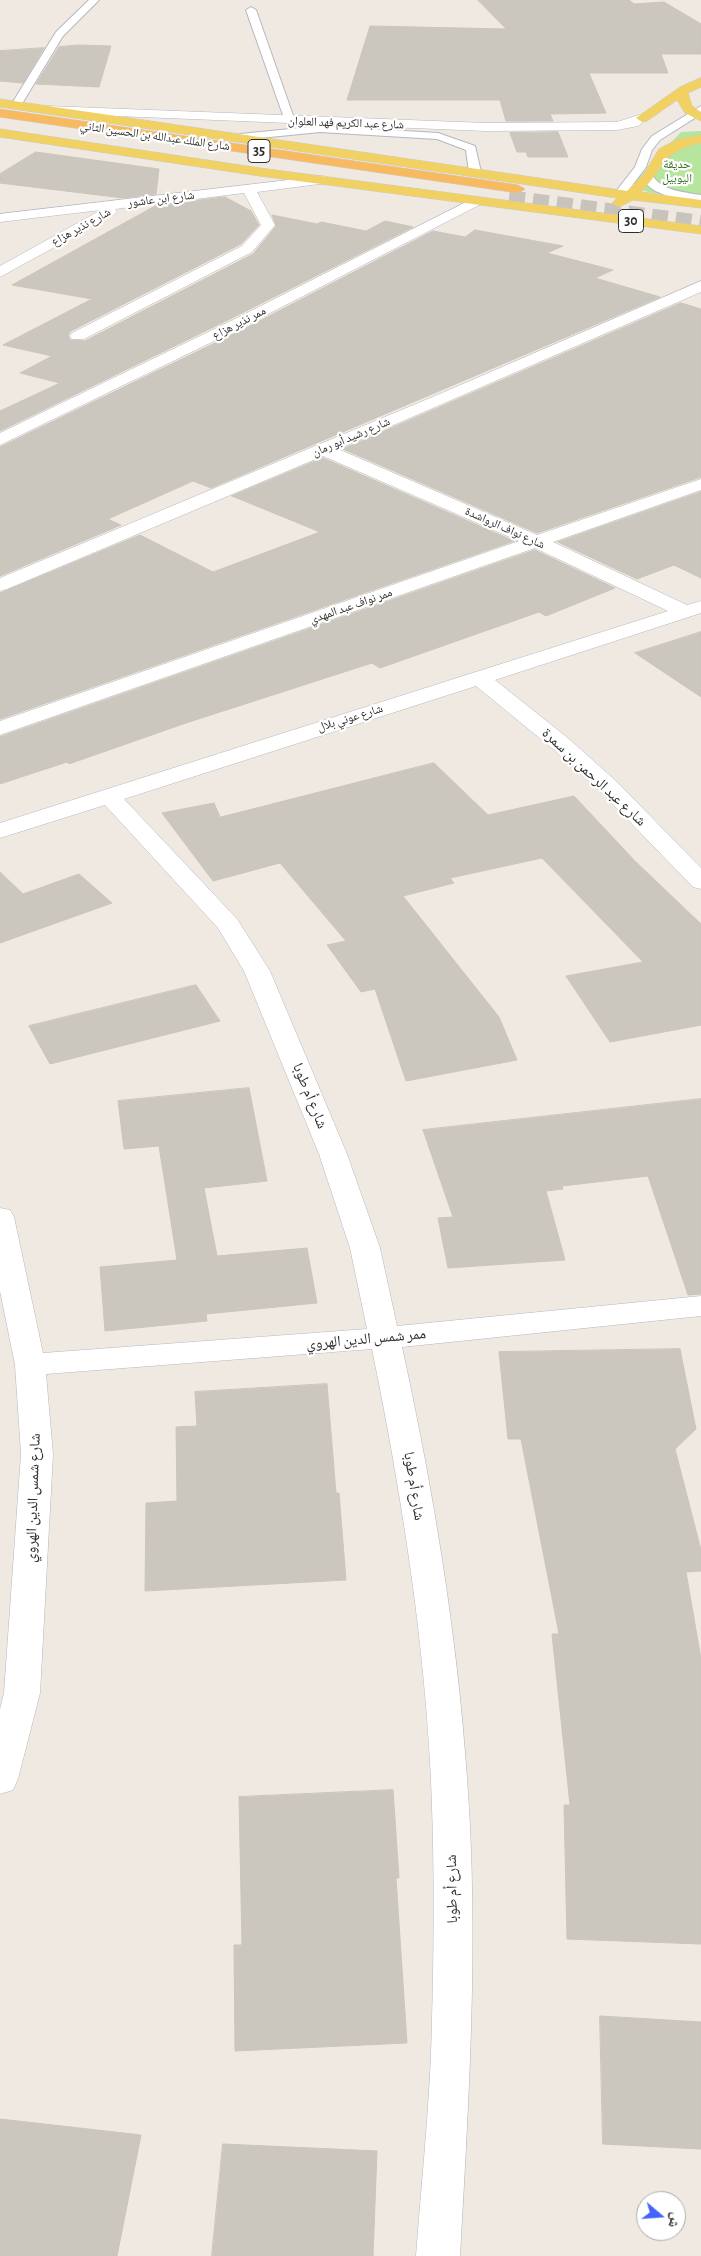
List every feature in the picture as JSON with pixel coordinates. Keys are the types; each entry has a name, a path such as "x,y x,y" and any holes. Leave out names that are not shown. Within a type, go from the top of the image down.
{"highway":[{"name":"شارع الملك عبدالله بن الحسين الثاني","path":"0,113 514,193 0,123"}],"main road":[{"path":"642,118 681,92 701,82"},
{"path":"681,92 684,106 698,113"},
{"path":"0,103 475,172 579,189 701,204"},
{"path":"0,132 322,180 561,212 582,207 590,200 590,196 579,189"},
{"path":"593,216 607,210 648,176 664,152 672,146 701,139"},
{"name":"30","path":"561,212 701,230"}],"street":[{"name":"شارع عبد الكريم فهد العلوان","path":"48,110 290,121 524,128 617,126 632,123 642,118"},
{"name":"شارع ابن عاشور","path":"0,218 322,180"},
{"path":"78,336 247,249 268,225 248,188"},
{"name":"ممر نذير هزاع","path":"0,440 239,323 476,201"},
{"name":"شارع نذير هزاع","path":"0,272 37,243 122,204"},
{"path":"0,226 20,231"},
{"name":"شارع رشيد أبو رمان","path":"0,585 701,286"},
{"name":"شارع نواف الرواشدة","path":"322,449 694,609"},
{"name":"ممر نواف عبد المهدي","path":"0,728 701,484"},
{"name":"شارع عوني بلال","path":"0,831 694,609"},
{"name":"شارع عبد الرحمن بن سمرة","path":"480,679 561,744 609,787 701,882"},
{"name":"شارع أم طوبا","path":"108,795 228,924 257,971 336,1164 365,1248 406,1438 423,1540 438,1646 449,1779 453,1914 451,2056 438,2256"},
{"name":"شارع شمس الدين الهروي","path":"0,1217 30,1364 37,1454 22,1693 0,1779"},
{"name":"ممر شمس الدين الهروي","path":"30,1364 383,1338 701,1306"}],"lane":[{"path":"16,105 59,34 94,0"},
{"path":"251,10 290,121"},
{"path":"625,194 640,167 647,149 656,138 698,113"},
{"path":"240,138 320,129 438,136 471,148 475,172"},
{"path":"648,176 650,183 661,189 701,198"}],"green space":[{"name":"حديقة اليوبيل","path":"701,131 701,198 651,193 631,186 681,132"}],"building":[{"path":"478,0 629,0 634,4 664,2 701,24 701,54 661,54 668,73 589,73 606,113 550,114 553,121 506,121 500,100 347,100 370,26 506,29"},
{"path":"79,45 111,46 99,87 36,84 59,47"},
{"path":"44,48 23,83 0,81 0,51"},
{"path":"558,132 568,157 528,157 526,152 517,152 510,133"},
{"path":"36,152 159,169 156,194 123,198 0,183 0,174"},
{"path":"225,197 251,211 259,225 241,244 71,331 68,335 70,340 85,341 253,254 276,226 272,215 366,231 385,221 413,227 0,431 0,411 60,383 20,373 52,356 3,345 92,299 12,285 155,206"},
{"path":"475,230 563,246 547,253 613,270 595,278 660,297 211,488 193,481 108,519 121,525 0,576 0,447 246,328 433,231 465,237"},
{"path":"681,303 701,309 701,477 537,533 343,449"},
{"path":"323,458 514,541 0,719 0,593 140,535 213,572 320,532 232,496"},
{"path":"701,492 701,578 674,565 637,579 558,542"},
{"path":"535,550 615,588 546,616 539,612 380,668 372,663 186,723 69,764 67,762 0,784 0,737"},
{"path":"701,632 701,697 635,653"},
{"path":"434,763 488,815 574,796 635,861 701,924 701,1025 610,1042 566,976 643,962 542,858 450,878 454,883 403,896 499,1017 517,1060 406,1081 375,989 361,992 327,945 346,941 280,863 213,881 162,813 214,803 220,817"},
{"path":"0,872 23,894 79,874 112,903 0,943"},
{"path":"196,985 220,1021 50,1064 29,1026"},
{"path":"249,1088 267,1181 204,1188 217,1256 307,1248 317,1303 206,1314 207,1321 105,1331 100,1267 177,1260 159,1146 124,1149 118,1101"},
{"path":"701,1099 701,1294 688,1295 648,1176 562,1186 563,1189 546,1191 565,1260 448,1268 438,1218 453,1217 423,1130"},
{"path":"680,1349 696,1429 675,1449 701,1550 701,1571 686,1572 701,1659 701,1944 567,1939 564,1805 570,1805 552,1634 559,1634 521,1439 508,1439 499,1352"},
{"path":"327,1384 336,1493 339,1493 346,1580 145,1591 146,1503 177,1501 176,1427 197,1426 195,1392"},
{"path":"393,1790 399,1878 396,1878 407,2043 235,2051 234,1945 242,1945 239,1797"},
{"path":"600,2016 701,2022 701,2149 603,2144"},
{"path":"0,2119 141,2135 117,2256 0,2256"},
{"path":"223,2144 377,2151 373,2256 212,2256"}],"tunnel":[{"path":"509,198 701,223"}]}
